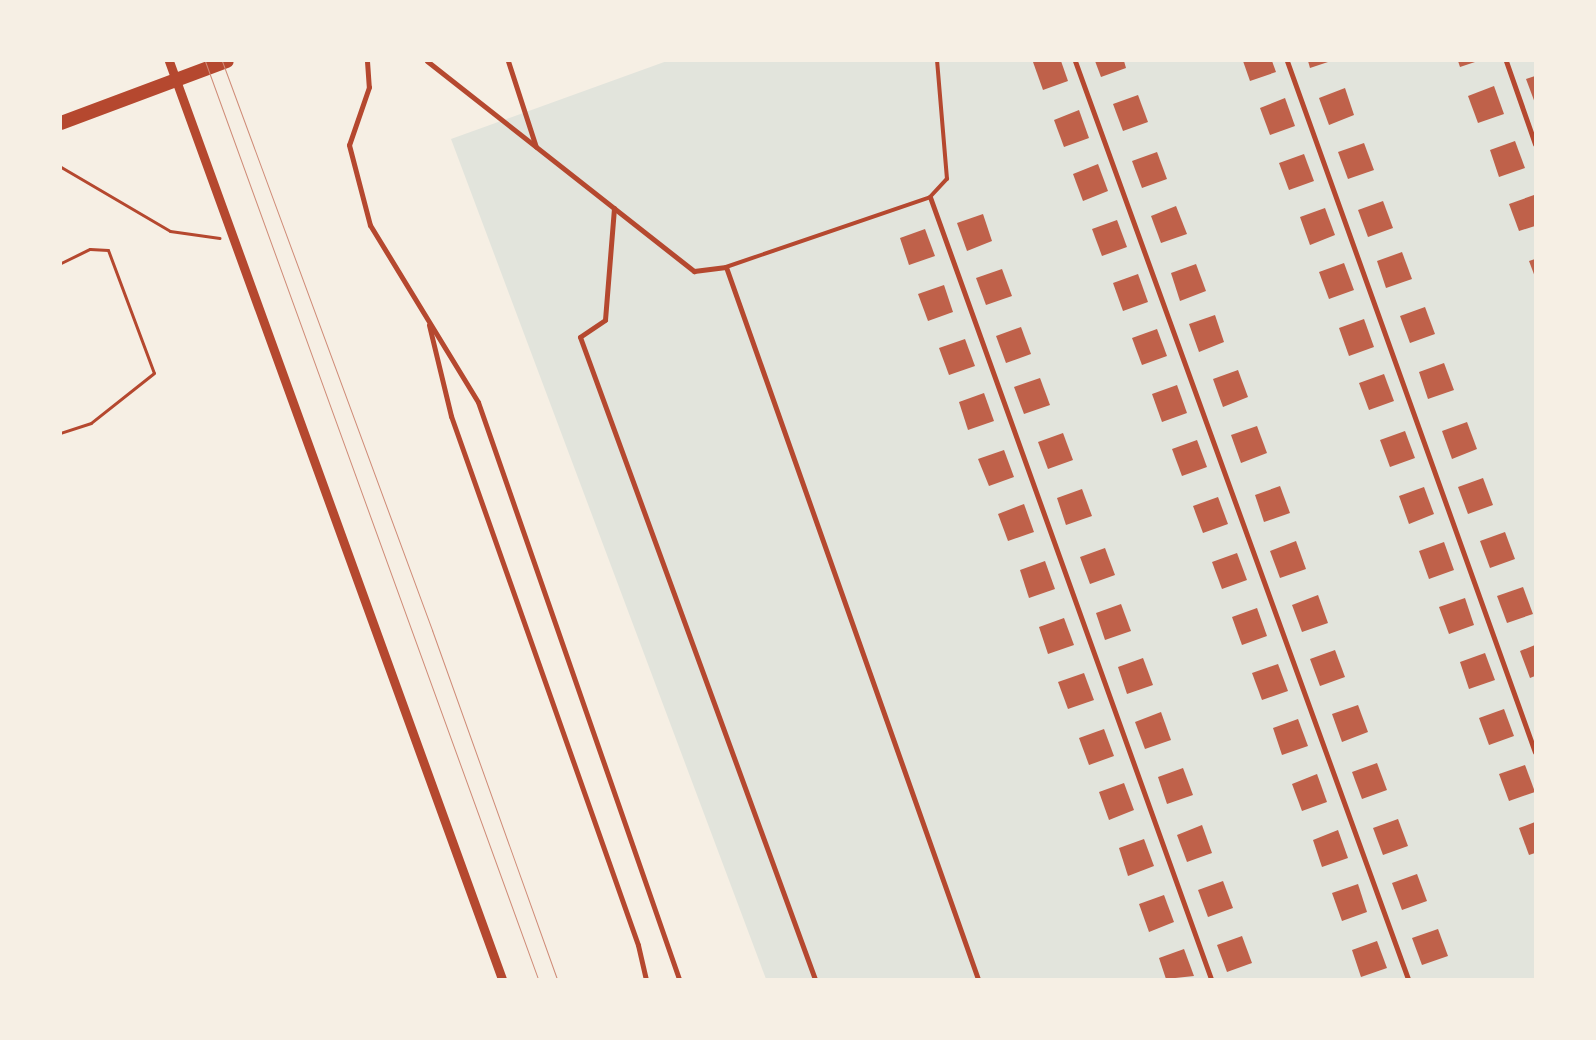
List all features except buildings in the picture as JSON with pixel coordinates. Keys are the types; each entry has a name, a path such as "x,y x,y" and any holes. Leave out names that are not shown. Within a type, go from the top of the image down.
{"highway":[{"path":"61,123 227,61"}],"street":[{"path":"169,61 502,979"},
{"path":"367,61 369,87 349,145 370,225 478,402 679,979"},
{"path":"427,61 694,272 726,267 978,979"},
{"path":"508,61 536,147"},
{"path":"1075,61 1408,979"},
{"path":"1287,61 1535,752"},
{"path":"1506,61 1535,144"},
{"path":"930,197 1211,979"},
{"path":"614,208 605,320 580,337 815,979"},
{"path":"427,319 451,416 638,945 646,979"}],"lane":[{"path":"726,267 930,197 947,179 936,61"}],"path":[{"path":"61,167 170,231 233,240"},
{"path":"61,263 90,249 108,250 154,373 90,423 61,433"}],"shaded area":[{"path":"667,61 1535,61 1535,979 766,979 451,139"}],"tram line":[{"path":"205,61 538,979"},
{"path":"222,61 432,630 557,979"}]}
